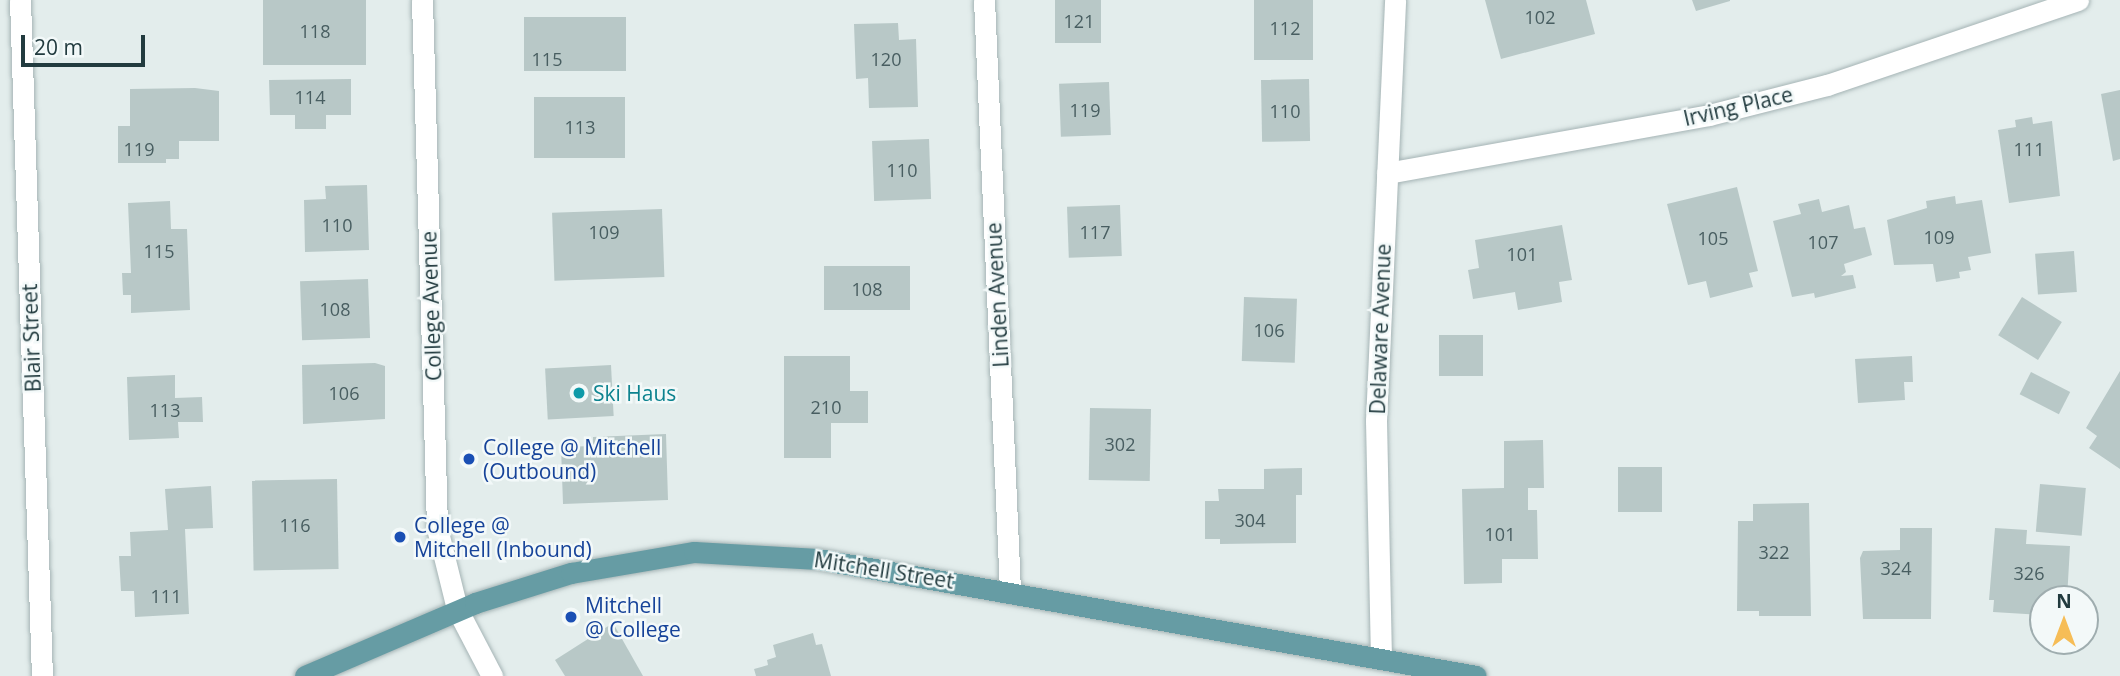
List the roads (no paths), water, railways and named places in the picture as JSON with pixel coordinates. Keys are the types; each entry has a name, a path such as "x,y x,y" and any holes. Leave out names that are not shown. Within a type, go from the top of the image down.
{"main road":[{"name":"Mitchell Street","path":"305,676 457,609 571,573 694,552 818,558 1476,676"}],"street":[{"name":"Blair Street","path":"20,0 41,676"},
{"name":"College Avenue","path":"422,0 437,528 457,609 492,676"},
{"name":"Linden Avenue","path":"984,0 1010,591"},
{"name":"Delaware Avenue","path":"1381,659 1376,421 1395,0"},
{"name":"Irving Place","path":"1387,173 1682,120 1788,95 2078,0"}],"place":[{"name":"Ski Haus","path":"579,393"},
{"name":"College @ Mitchell (Outbound)","path":"469,459"},
{"name":"College @ Mitchell (Inbound)","path":"400,537"},
{"name":"Mitchell @ College","path":"571,617"}]}
